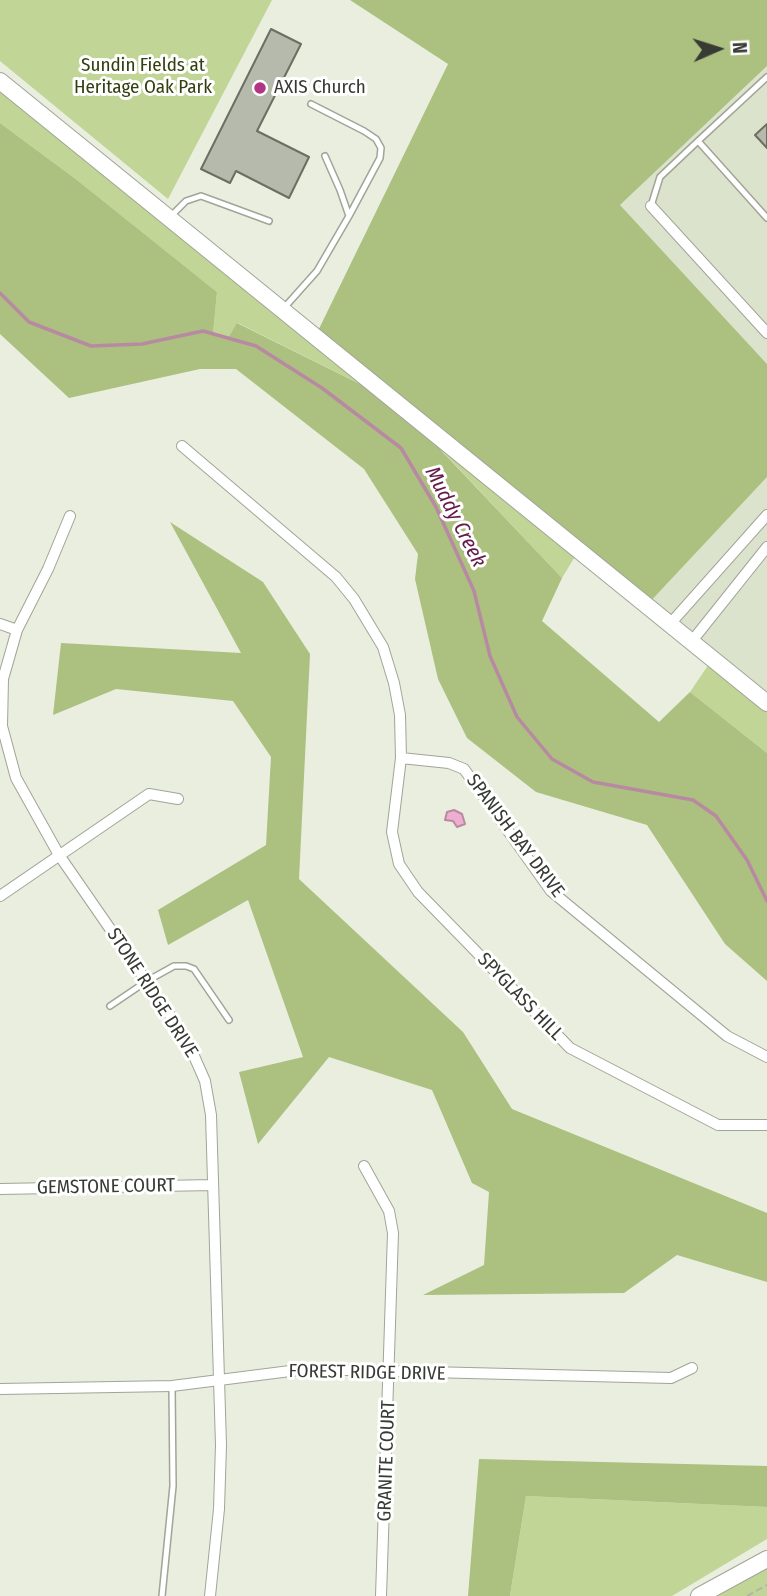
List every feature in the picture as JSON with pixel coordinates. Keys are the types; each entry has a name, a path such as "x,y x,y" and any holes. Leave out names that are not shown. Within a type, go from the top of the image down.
{"main road":[{"path":"0,81 767,703"},
{"path":"699,1596 767,1559"}],"street":[{"path":"651,206 767,333"},
{"path":"182,446 336,577 354,599 383,647 394,683 400,715 401,758"},
{"path":"670,624 767,515"},
{"name":"STONE RIDGE DRIVE","path":"70,516 18,630 3,679 2,726 16,778 59,855 187,1040 205,1081 211,1115 221,1445 219,1509 211,1595"},
{"path":"692,641 767,547"},
{"path":"0,624 18,630"},
{"path":"0,645 12,649"},
{"name":"SPANISH BAY DRIVE","path":"401,758 449,763 464,769 551,891 727,1036 767,1058"},
{"name":"SPYGLASS HILL","path":"401,758 393,832 399,864 418,892 569,1048 718,1125 767,1125"},
{"path":"0,896 149,794 178,799"},
{"name":"GRANITE COURT","path":"364,1166 389,1211 393,1233 381,1596"},
{"name":"GEMSTONE COURT","path":"0,1189 213,1185"},
{"name":"FOREST RIDGE DRIVE","path":"0,1389 172,1385 306,1370 671,1378 692,1368"}],"lane":[{"path":"651,206 660,177 767,76"},
{"path":"282,310 317,271 380,158 381,148 376,139 311,104"},
{"path":"698,141 767,218"},
{"path":"325,156 349,216"},
{"path":"169,218 186,201 201,196 269,221"},
{"path":"110,1006 174,966 186,965 194,968 229,1020"},
{"path":"162,1596 173,1486 172,1385"}],"path":[{"path":"747,1596 767,1586"}],"shaded area":[{"path":"767,66 767,364 620,205"},
{"path":"767,477 767,703 647,605"},
{"path":"454,810 462,814 465,824 457,827 453,821 445,820 447,812"}],"green space":[{"name":"Sundin Fields at Heritage Oak Park","path":"0,0 272,0 168,199 0,61"},
{"path":"350,0 767,0 767,66 620,205 767,364 767,477 647,605 400,407 562,578 542,621 659,722 690,692 767,753 767,981 725,944 647,825 536,792 467,738 438,679 415,579 418,554 364,469 236,369 200,369 69,398 0,334 0,123 77,180 217,292 213,334 228,338 237,323 392,400 315,337 448,64"},
{"path":"0,81 579,550 562,578 396,402 238,323 228,338 213,334 217,292 77,180 0,123"},
{"path":"170,522 263,582 310,654 299,879 463,1032 512,1109 767,1213 767,1282 677,1255 624,1293 423,1295 484,1265 489,1192 472,1183 432,1090 329,1057 258,1144 239,1072 303,1057 248,900 168,945 158,910 266,845 271,757 233,701 116,689 53,715 61,643 241,653"},
{"path":"713,658 767,703 767,753 690,692"},
{"path":"479,1459 767,1466 767,1507 526,1496 510,1596 468,1596"},
{"path":"526,1496 767,1507 767,1539 672,1596 510,1596"},
{"path":"767,1563 767,1596 699,1596"}],"building":[{"name":"AXIS Church","path":"271,29 301,44 257,131 309,157 289,198 236,171 230,183 201,169"},
{"path":"767,124 767,148 755,135"}],"waterway":[{"name":"Muddy Creek","path":"0,293 29,322 91,346 142,344 203,331 256,346 322,388 401,448 436,507 474,591 490,656 517,717 552,759 593,782 693,800 716,816 747,860 767,901"}],"place":[{"name":"AXIS Church","path":"260,88"}]}
